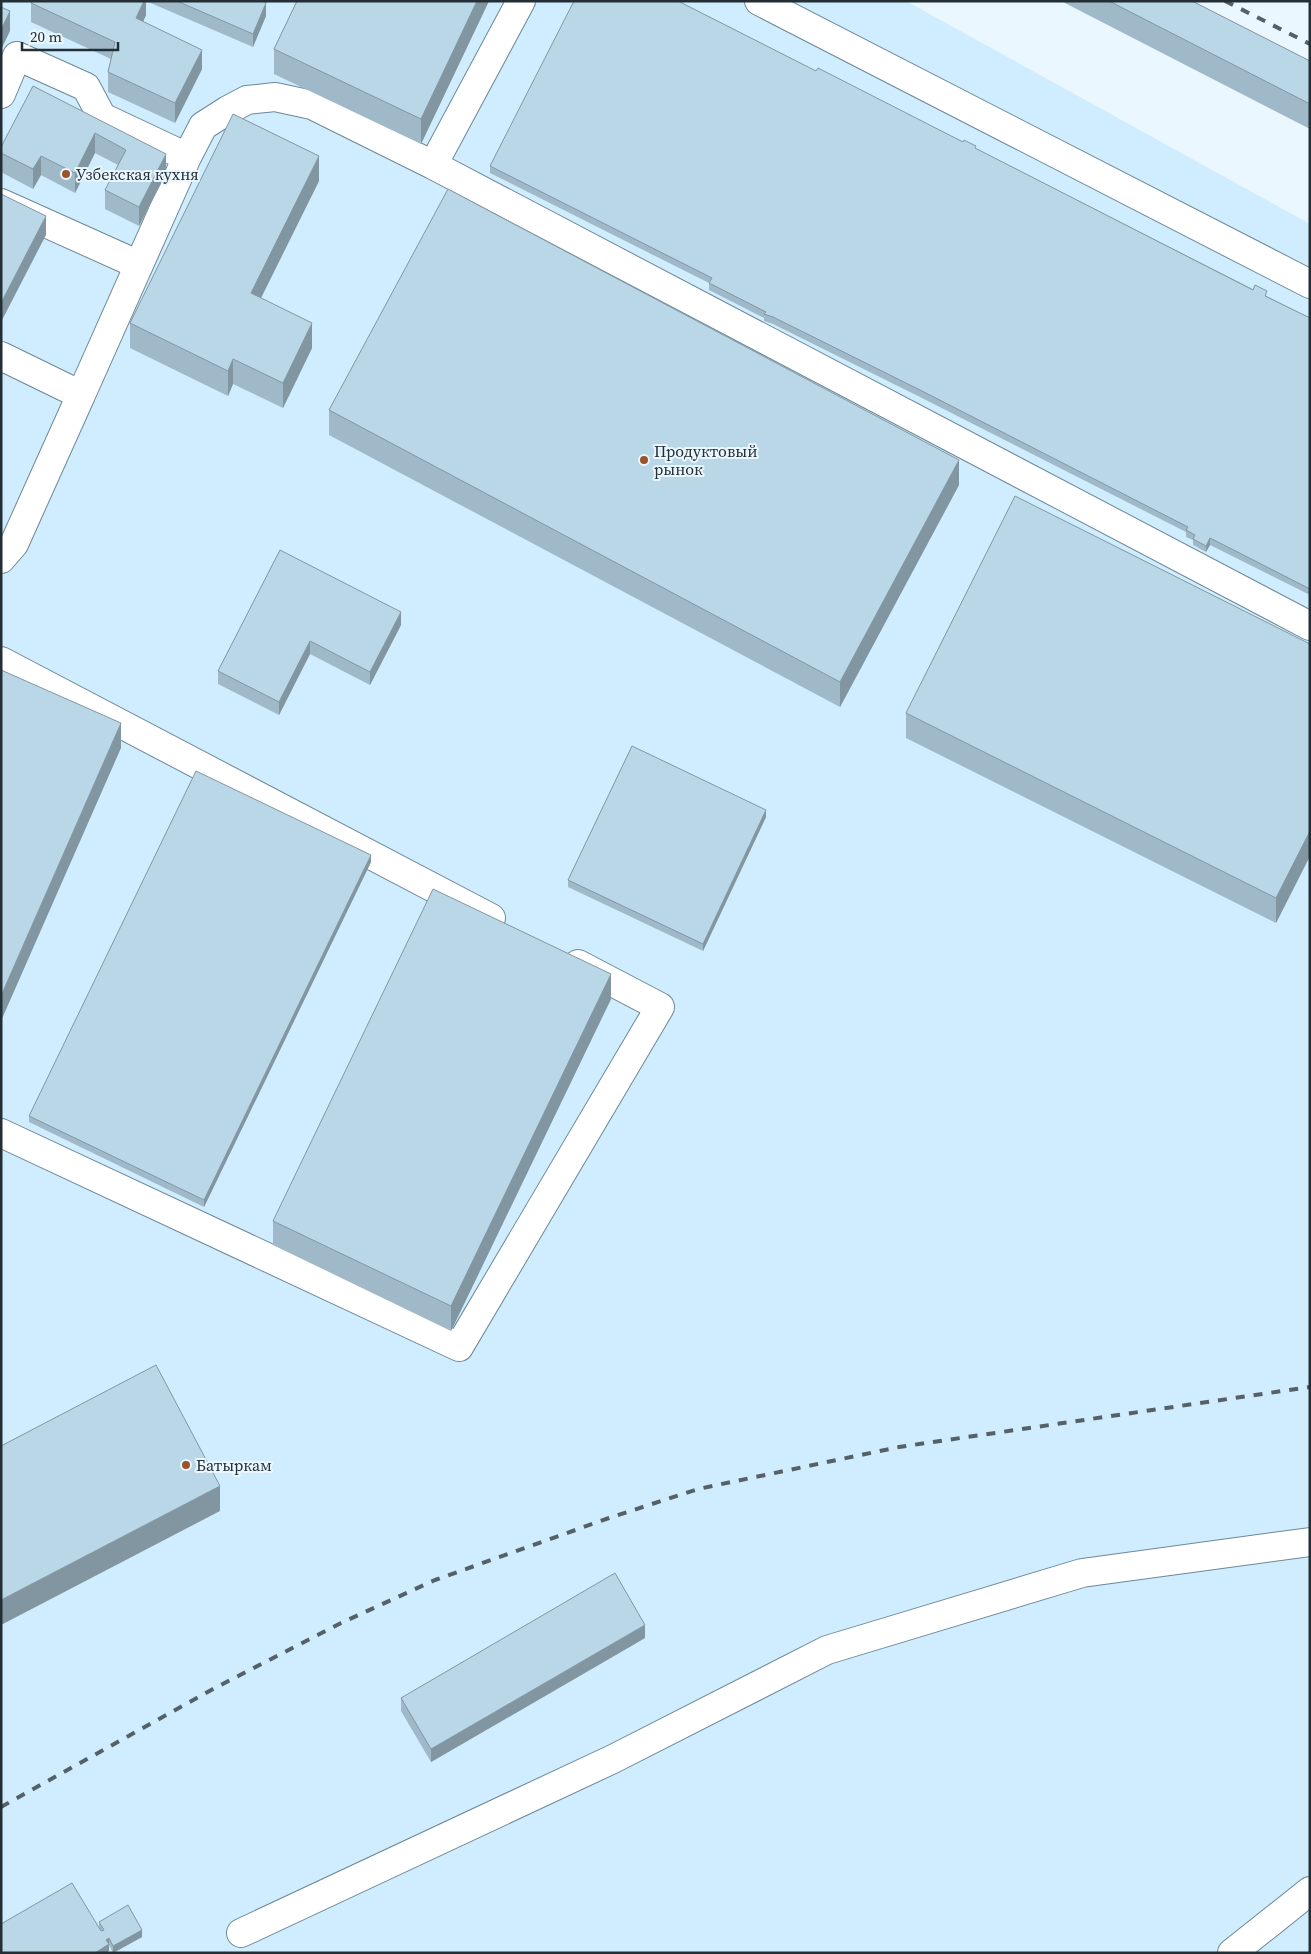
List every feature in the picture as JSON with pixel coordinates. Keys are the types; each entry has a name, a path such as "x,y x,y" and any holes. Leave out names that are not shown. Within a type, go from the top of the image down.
{"lane":[{"path":"433,165 521,1"},
{"path":"759,1 1310,284"},
{"path":"1,94 17,56 86,87 102,117 187,158"},
{"path":"1,559 14,544 203,126 247,100 276,97 312,105 433,165 1310,626"},
{"path":"1,203 139,265"},
{"path":"1,356 81,395"},
{"path":"1,661 511,929"},
{"path":"1,1134 459,1348 660,1007 555,952"},
{"path":"241,1934 613,1759 827,1650 1082,1572 1310,1542"},
{"path":"1232,1953 1310,1891"}],"shaded area":[{"path":"1,1 906,1 1310,224 1310,1953 1,1953"}],"building":[{"path":"32,1 144,1 136,18 202,50 175,103 108,72 115,42 31,3"},
{"path":"177,1 263,1 266,3 253,34"},
{"path":"297,1 477,1 421,119 274,49"},
{"path":"574,1 678,1 816,71 818,68 963,142 964,140 976,146 975,148 1253,290 1255,285 1267,291 1265,296 1310,318 1310,589 1210,538 1206,546 1193,539 1195,535 1186,530 1188,527 920,390 764,314 766,312 709,283 712,278 490,166"},
{"path":"1109,1 1192,1 1310,61 1310,104"},
{"path":"1,7 10,11 1,30"},
{"path":"33,86 166,154 139,207 105,190 126,150 95,133 75,173 41,156 33,169 1,153 1,147"},
{"path":"233,114 319,156 251,293 312,323 283,383 233,359 228,371 130,323"},
{"name":"Продуктовый рынок","path":"448,189 959,460 840,682 329,410"},
{"path":"1,194 46,216 1,303"},
{"path":"1015,496 1310,644 1310,831 1276,898 906,713"},
{"path":"280,550 401,612 370,672 310,641 279,702 218,671"},
{"path":"1,670 121,723 1,996"},
{"path":"632,746 766,810 703,944 568,880"},
{"path":"196,771 371,855 204,1200 29,1116"},
{"path":"433,889 611,974 451,1306 273,1221"},
{"path":"156,1365 220,1486 1,1600 1,1446"},
{"path":"615,1573 645,1625 431,1749 401,1698"},
{"path":"72,1883 101,1931 104,1930 99,1922 128,1905 142,1930 113,1946 109,1938 106,1940 109,1944 95,1953 1,1953 1,1924"}],"railway":[{"path":"1225,1 1310,44"},
{"path":"1,1807 213,1689 341,1623 435,1580 609,1518 698,1489 899,1447 1310,1387"}],"place":[{"name":"Узбекская кухня","path":"66,174"},
{"name":"Продуктовый рынок","path":"644,460"},
{"name":"Батыркам","path":"186,1465"}]}
